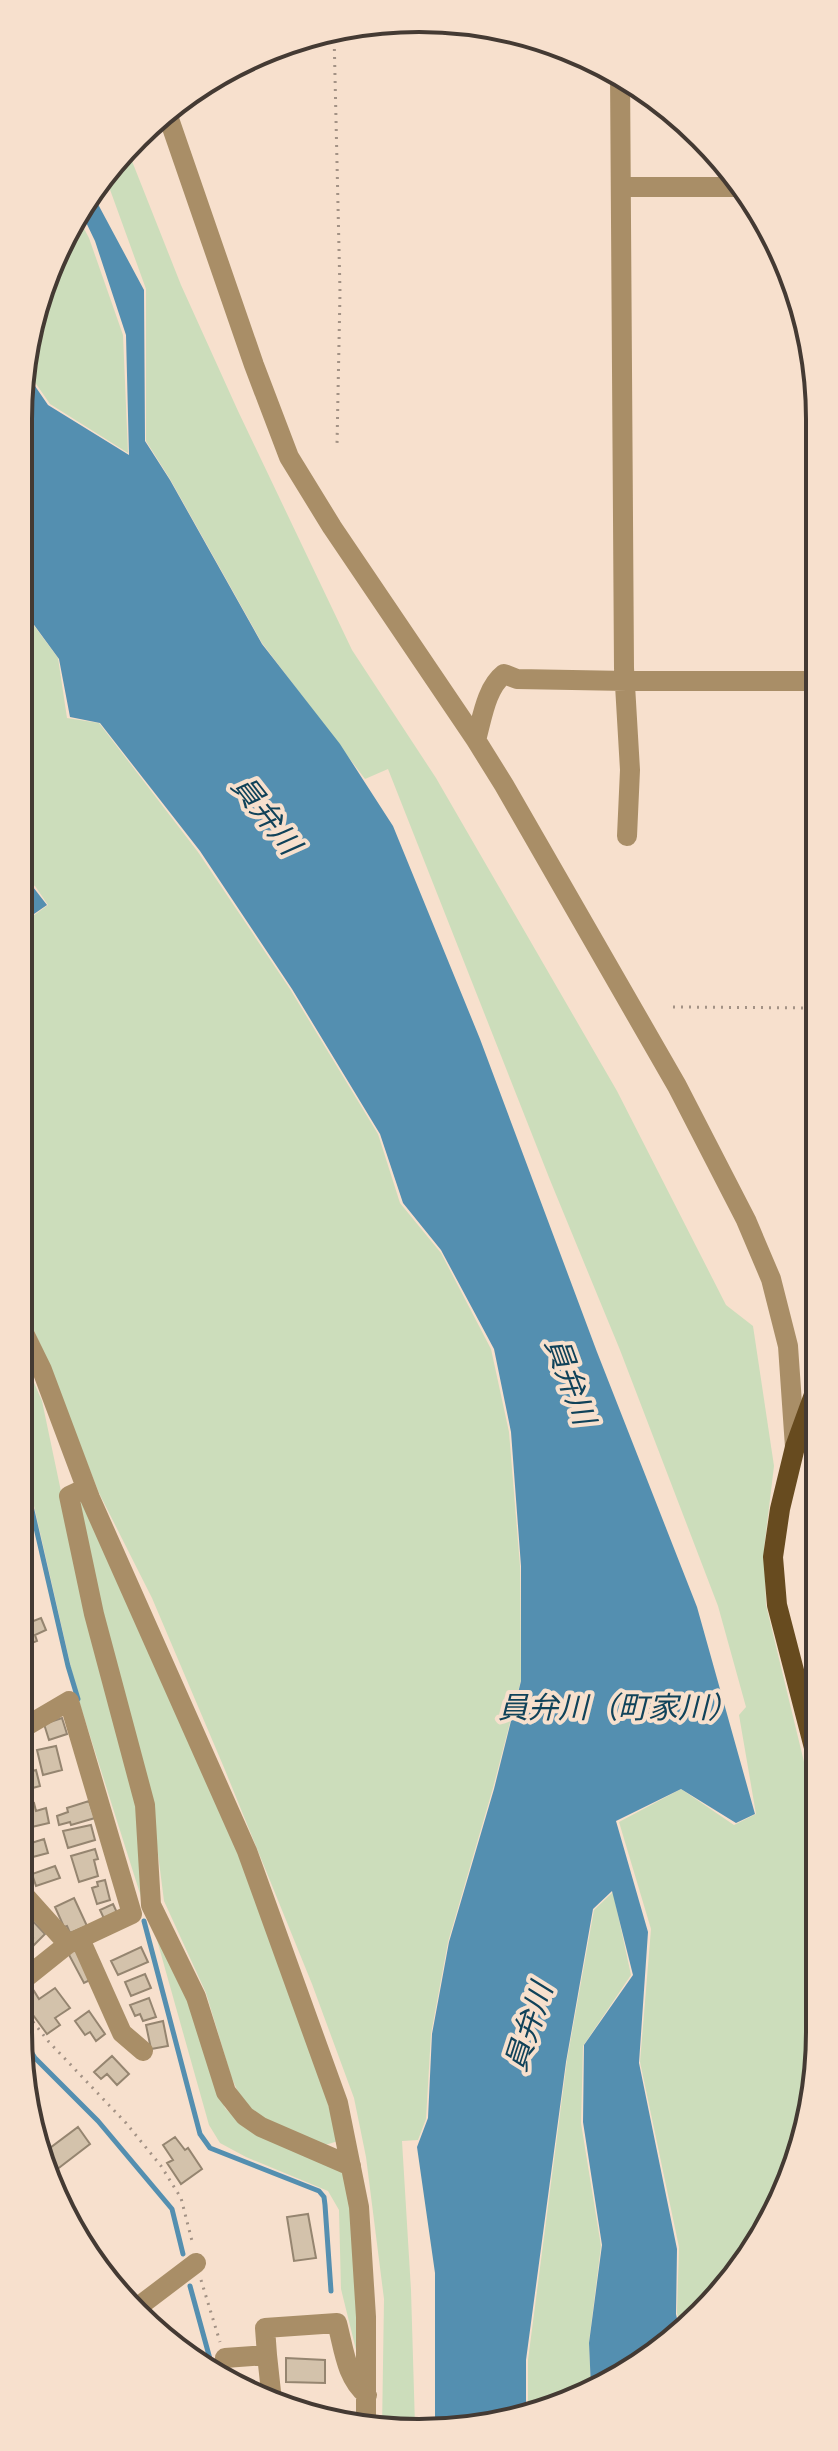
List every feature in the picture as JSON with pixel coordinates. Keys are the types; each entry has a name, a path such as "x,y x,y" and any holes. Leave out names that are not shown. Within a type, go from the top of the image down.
{"main road":[{"path":"806,1417 780,1509 773,1557 777,1605 806,1717"}],"street":[{"path":"620,89 624,668 630,770 627,836"},
{"path":"170,123 289,457 332,527 476,740 677,1086 746,1220 771,1279 788,1346 795,1447"},
{"path":"621,187 729,187"},
{"path":"476,740 487,701 504,674 517,679 806,681"},
{"path":"32,1350 86,1488 247,1851 338,2103 359,2207 366,2317 366,2416"},
{"path":"86,1488 69,1496 94,1614 145,1805 151,1905 196,1997 226,2092 245,2116 261,2127 351,2166"},
{"path":"32,1723 69,1701 132,1914"},
{"path":"32,1902 74,1941 122,2033 143,2051"},
{"path":"32,1973 74,1941 151,1905"},
{"path":"143,2303 196,2263"},
{"path":"271,2390 265,2328 337,2323 349,2370 356,2386 367,2395"},
{"path":"225,2358 267,2355"}],"path":[{"path":"334,41 340,292 337,445"},
{"path":"673,1007 806,1008"},
{"path":"32,2021 126,2123 161,2166 181,2198 192,2234 196,2263 225,2358"}],"green space":[{"path":"132,160 181,285 352,650 436,778 617,1091 726,1305 753,1326 774,1466 764,1549 766,1605 806,1770 805,2057 793,2132 766,2203 726,2268 679,2319 679,2247 640,2062 651,1929 619,1822 681,1789 734,1825 756,1814 739,1715 746,1707 718,1606 620,1350 388,769 365,779 262,643 146,441 146,289 109,187"},
{"path":"83,227 123,335 128,453 50,404 34,381 42,331 46,334 42,330 61,271"},
{"path":"32,623 58,658 67,718 99,723 198,852 290,989 378,1134 400,1203 441,1253 491,1349 509,1432 520,1566 521,1680 448,1942 431,2034 426,2119 418,2140 402,2141 415,2419 382,2417 384,2299 366,2157 354,2098 312,1984 225,1770 152,1598 99,1493 32,1327 32,917 48,905 32,885"},
{"path":"32,1378 42,1401 67,1520 133,1783 144,1857 143,1903 78,1698 32,1497"},
{"path":"84,1493 239,1849 312,2045 338,2141 322,2146 256,2115 243,2104 231,2076 206,1993 164,1901 151,1799 73,1499"},
{"path":"613,1892 631,1975 583,2046 581,2123 601,2246 589,2342 591,2379 528,2403 528,2360 567,2060 594,1910"},
{"path":"157,1940 191,1992 208,2059 225,2108 241,2124 343,2173 349,2189 362,2374 341,2289 339,2210 328,2191 220,2143 209,2125"}],"water":[{"name":"員弁川（町家川）","path":"98,203 144,290 145,441 262,644 340,744 393,826 480,1039 597,1352 697,1607 755,1814 736,1823 681,1789 616,1821 648,1932 639,2063 677,2249 677,2320 634,2354 591,2379 589,2343 602,2245 583,2122 584,2045 633,1975 612,1891 593,1909 566,2062 526,2360 526,2404 494,2412 435,2418 435,2273 417,2147 428,2118 432,2034 449,1942 494,1789 521,1681 521,1566 511,1432 494,1349 441,1250 403,1203 380,1134 292,989 200,851 100,723 70,717 59,659 32,622 34,384 48,405 129,455 126,335 86,222"},
{"path":"32,887 33,887 47,905 32,915"}],"building":[{"path":"41,1618 46,1630 35,1635 37,1641 32,1643 32,1622"},
{"path":"62,1718 67,1734 49,1740 44,1724"},
{"path":"56,1746 62,1770 43,1775 37,1750"},
{"path":"36,1770 40,1786 32,1788 32,1771"},
{"path":"89,1801 95,1818 59,1825 57,1816 68,1812 67,1808"},
{"path":"32,1804 36,1811 46,1808 49,1823 32,1827"},
{"path":"91,1825 95,1840 68,1848 63,1831"},
{"path":"44,1839 48,1853 32,1857 32,1843"},
{"path":"95,1849 98,1876 79,1882 71,1856"},
{"path":"55,1866 60,1878 36,1886 32,1874"},
{"path":"105,1880 110,1900 97,1904 92,1888 98,1886 97,1882"},
{"path":"74,1898 87,1926 70,1933 55,1907"},
{"path":"113,1904 119,1917 106,1923 100,1910"},
{"path":"32,1920 45,1934 33,1946"},
{"path":"79,1947 94,1978 84,1983 68,1953"},
{"path":"141,1947 148,1962 118,1975 111,1961"},
{"path":"145,1974 151,1988 131,1996 125,1982"},
{"path":"55,1988 70,2008 55,2018 60,2025 47,2034 32,2014 32,1992 34,1991 39,1999"},
{"path":"149,1998 156,2017 143,2021 140,2014 135,2016 130,2005"},
{"path":"89,2011 105,2034 96,2041 90,2032 85,2035 75,2021"},
{"path":"163,2021 168,2046 151,2049 146,2025"},
{"path":"112,2056 129,2074 117,2085 107,2074 101,2079 94,2072"},
{"path":"78,2127 90,2144 57,2169 50,2148"},
{"path":"175,2137 185,2150 188,2148 202,2169 181,2184 167,2163 173,2160 163,2145"},
{"path":"308,2214 316,2258 294,2261 287,2217"},
{"path":"286,2358 325,2360 325,2383 286,2382"}],"waterway":[{"path":"32,1510 78,1699"},
{"path":"144,1921 200,2134 210,2148 319,2191 325,2205 331,2291"},
{"path":"33,2055 98,2121 172,2209 183,2254"},
{"path":"190,2286 210,2357"}],"water label":[{"name":"員弁川","path":"266,815"},
{"name":"員弁川","path":"570,1381"},
{"name":"員弁川","path":"529,2027"}]}
